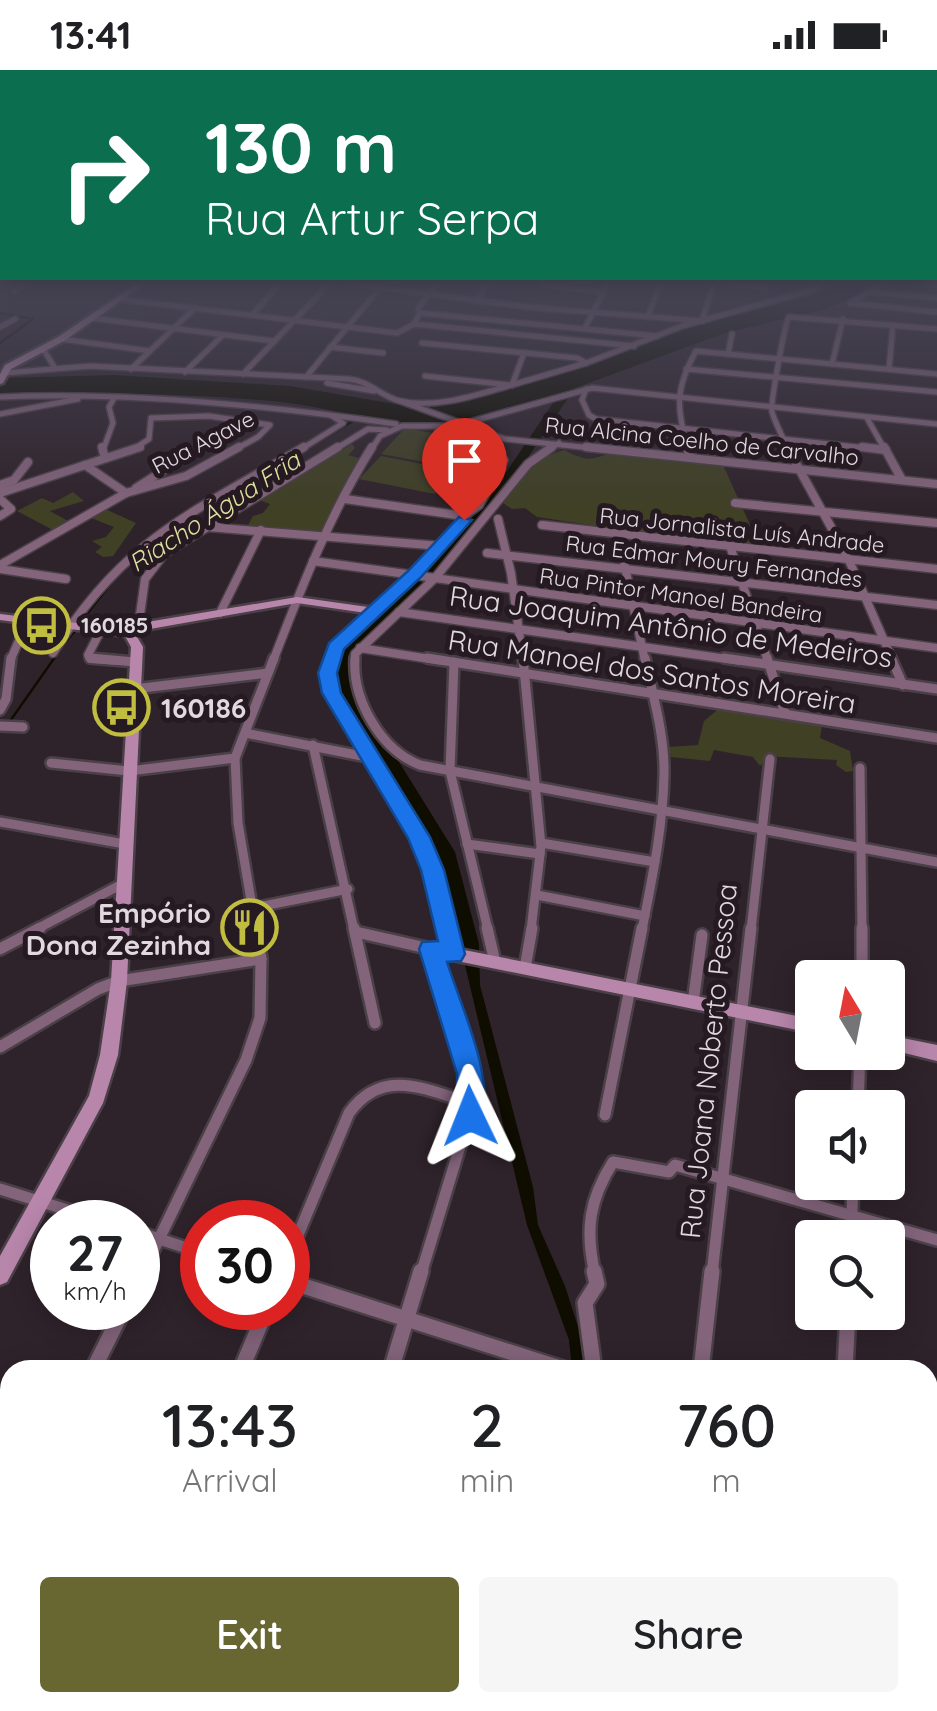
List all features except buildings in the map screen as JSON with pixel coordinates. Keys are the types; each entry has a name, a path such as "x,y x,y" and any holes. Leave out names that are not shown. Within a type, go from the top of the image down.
{"street":[{"path":"3,372 25,360"},
{"path":"50,360 55,368"},
{"path":"131,369 140,360"},
{"path":"185,372 198,360"},
{"path":"243,374 257,360"},
{"path":"304,376 319,360"},
{"path":"513,384 512,377 521,360"},
{"path":"580,360 586,363"},
{"path":"400,401 446,402 596,360"},
{"path":"690,457 675,398 691,360"},
{"path":"782,360 770,408 797,469 848,558 903,685"},
{"path":"788,360 937,374"},
{"path":"832,364 833,360"},
{"path":"889,369 890,360"},
{"path":"686,368 937,392"},
{"name":"Rua Alcina Coelho de Carvalho","path":"3,372 131,369 304,376 378,392 505,439 937,484"},
{"path":"425,376 513,384"},
{"path":"586,389 582,400 592,418 886,450"},
{"path":"0,397 42,393 327,414 444,427 586,389 937,424"},
{"path":"0,414 82,398"},
{"path":"0,516 11,509 0,496 105,458 102,446 113,422 108,407 113,400"},
{"path":"270,426 293,412"},
{"path":"52,653 68,625 114,567 137,545 343,422 327,414"},
{"name":"Rua Agave","path":"105,458 145,445 149,439 148,420 154,418 203,416 270,426"},
{"path":"866,418 902,480"},
{"path":"43,1200 97,1097 110,1055 119,981 136,647 133,631 148,573 165,553 205,526 369,429 407,425"},
{"name":"Rua Agave","path":"0,567 128,492 158,487 186,476 270,426"},
{"path":"160,1237 255,1039 262,1000 260,959 235,796 235,758 313,561 368,453 387,430"},
{"path":"352,441 368,453"},
{"path":"559,443 522,470 434,578 354,656 353,682 391,744 412,762 450,772 937,862"},
{"path":"85,465 128,492 184,461 191,452"},
{"path":"456,954 430,861 332,693 328,673 333,650 417,575 464,516 478,505 504,466 504,460"},
{"path":"0,486 12,481 28,462"},
{"path":"345,499 464,516"},
{"path":"735,503 937,524"},
{"path":"498,519 518,630 537,788 537,895 525,968"},
{"name":"Rua Jornalista Luís Andrade","path":"542,525 937,569"},
{"path":"205,526 441,546"},
{"path":"220,614 261,530"},
{"path":"605,1115 655,862 664,752 618,534"},
{"path":"730,546 785,713"},
{"name":"Rua Edmar Moury Fernandes","path":"487,553 937,606"},
{"name":"Rua Pintor Manoel Bandeira","path":"313,561 937,648"},
{"path":"0,567 66,578"},
{"path":"0,617 133,631 297,600 375,611"},
{"name":"Rua Joaquim Antônio de Medeiros","path":"399,612 937,689"},
{"path":"0,710 6,698 5,660 28,620"},
{"path":"94,629 90,659 135,662"},
{"name":"Rua Manoel dos Santos Moreira","path":"360,648 937,738"},
{"path":"454,662 450,772 490,961"},
{"path":"134,689 268,673"},
{"path":"5,726 23,727"},
{"path":"245,733 373,758"},
{"path":"313,745 375,1022"},
{"path":"51,763 130,772 235,758"},
{"name":"Rua Joana Noberto Pessoa","path":"702,1360 770,758"},
{"path":"860,768 862,960"},
{"path":"0,822 125,844"},
{"path":"467,844 655,862"},
{"path":"0,949 124,883"},
{"path":"253,908 348,890"},
{"path":"537,895 645,916"},
{"path":"356,932 795,1022"},
{"path":"693,1003 702,935"},
{"path":"394,1360 472,1104 466,1060 431,949"},
{"path":"0,1046 98,989 119,981 260,959"},
{"path":"905,1046 937,1054"},
{"path":"310,1205 348,1113 362,1095 379,1085 395,1084 472,1104"},
{"path":"593,1360 585,1303 597,1284 590,1250 588,1205 613,1162 668,1172 675,1165 937,1240"},
{"path":"0,1189 36,1200"},
{"path":"852,1200 852,1220"},
{"path":"0,1275 30,1223"},
{"path":"310,1288 527,1360"},
{"path":"99,1360 113,1330"},
{"path":"245,1360 258,1330"},
{"path":"846,1360 847,1330"}],"shaded area":[{"path":"600,360 653,360 575,388 503,494 430,580 351,655 350,683 455,852 479,944 480,985 533,1187 538,1225 565,1286 582,1339 584,1360 571,1360 569,1340 527,1225 438,852 338,686 338,653 419,579 488,499 559,394 472,419 422,425 253,399 0,393 0,378 114,375 290,386 407,406 440,406"},
{"path":"405,428 477,441 457,468 381,454"},
{"path":"352,444 355,448 348,455 362,459 328,535 247,527 253,516 263,513 270,504 259,500"},
{"path":"564,450 586,459 640,453 723,465 760,547 709,535 692,540 537,517 525,508 512,509 503,503 531,461"},
{"path":"381,456 453,470 435,494 359,479"},
{"path":"73,492 84,501 50,511 68,521 53,530 17,511 42,498 53,503"},
{"path":"105,509 136,523 113,556 103,557 95,552 102,547 92,541 106,537 114,527 91,518"},
{"path":"721,707 822,724 820,738 850,751 853,771 846,772 836,765 837,760 764,756 760,766 753,757 714,750 710,761 671,757 669,747 698,745 704,721"}],"waterway":[{"name":"Riacho Água Fria","path":"270,471 353,421"},
{"name":"Riacho Água Fria","path":"240,488 259,477"},
{"name":"Riacho Água Fria","path":"193,516 216,502"},
{"name":"Riacho Água Fria","path":"79,624 111,583"},
{"name":"Riacho Água Fria","path":"64,643 75,631"},
{"name":"Riacho Água Fria","path":"8,724 60,650"}],"place":[{"name":"160185","path":"42,625"},
{"name":"160186","path":"122,707"},
{"name":"Empório Dona Zezinha","path":"250,928"}],"route":[{"path":"464,520 414,575 335,647 329,659 328,684 419,837 432,870 453,954 431,949 470,1074 470,1116"}]}
